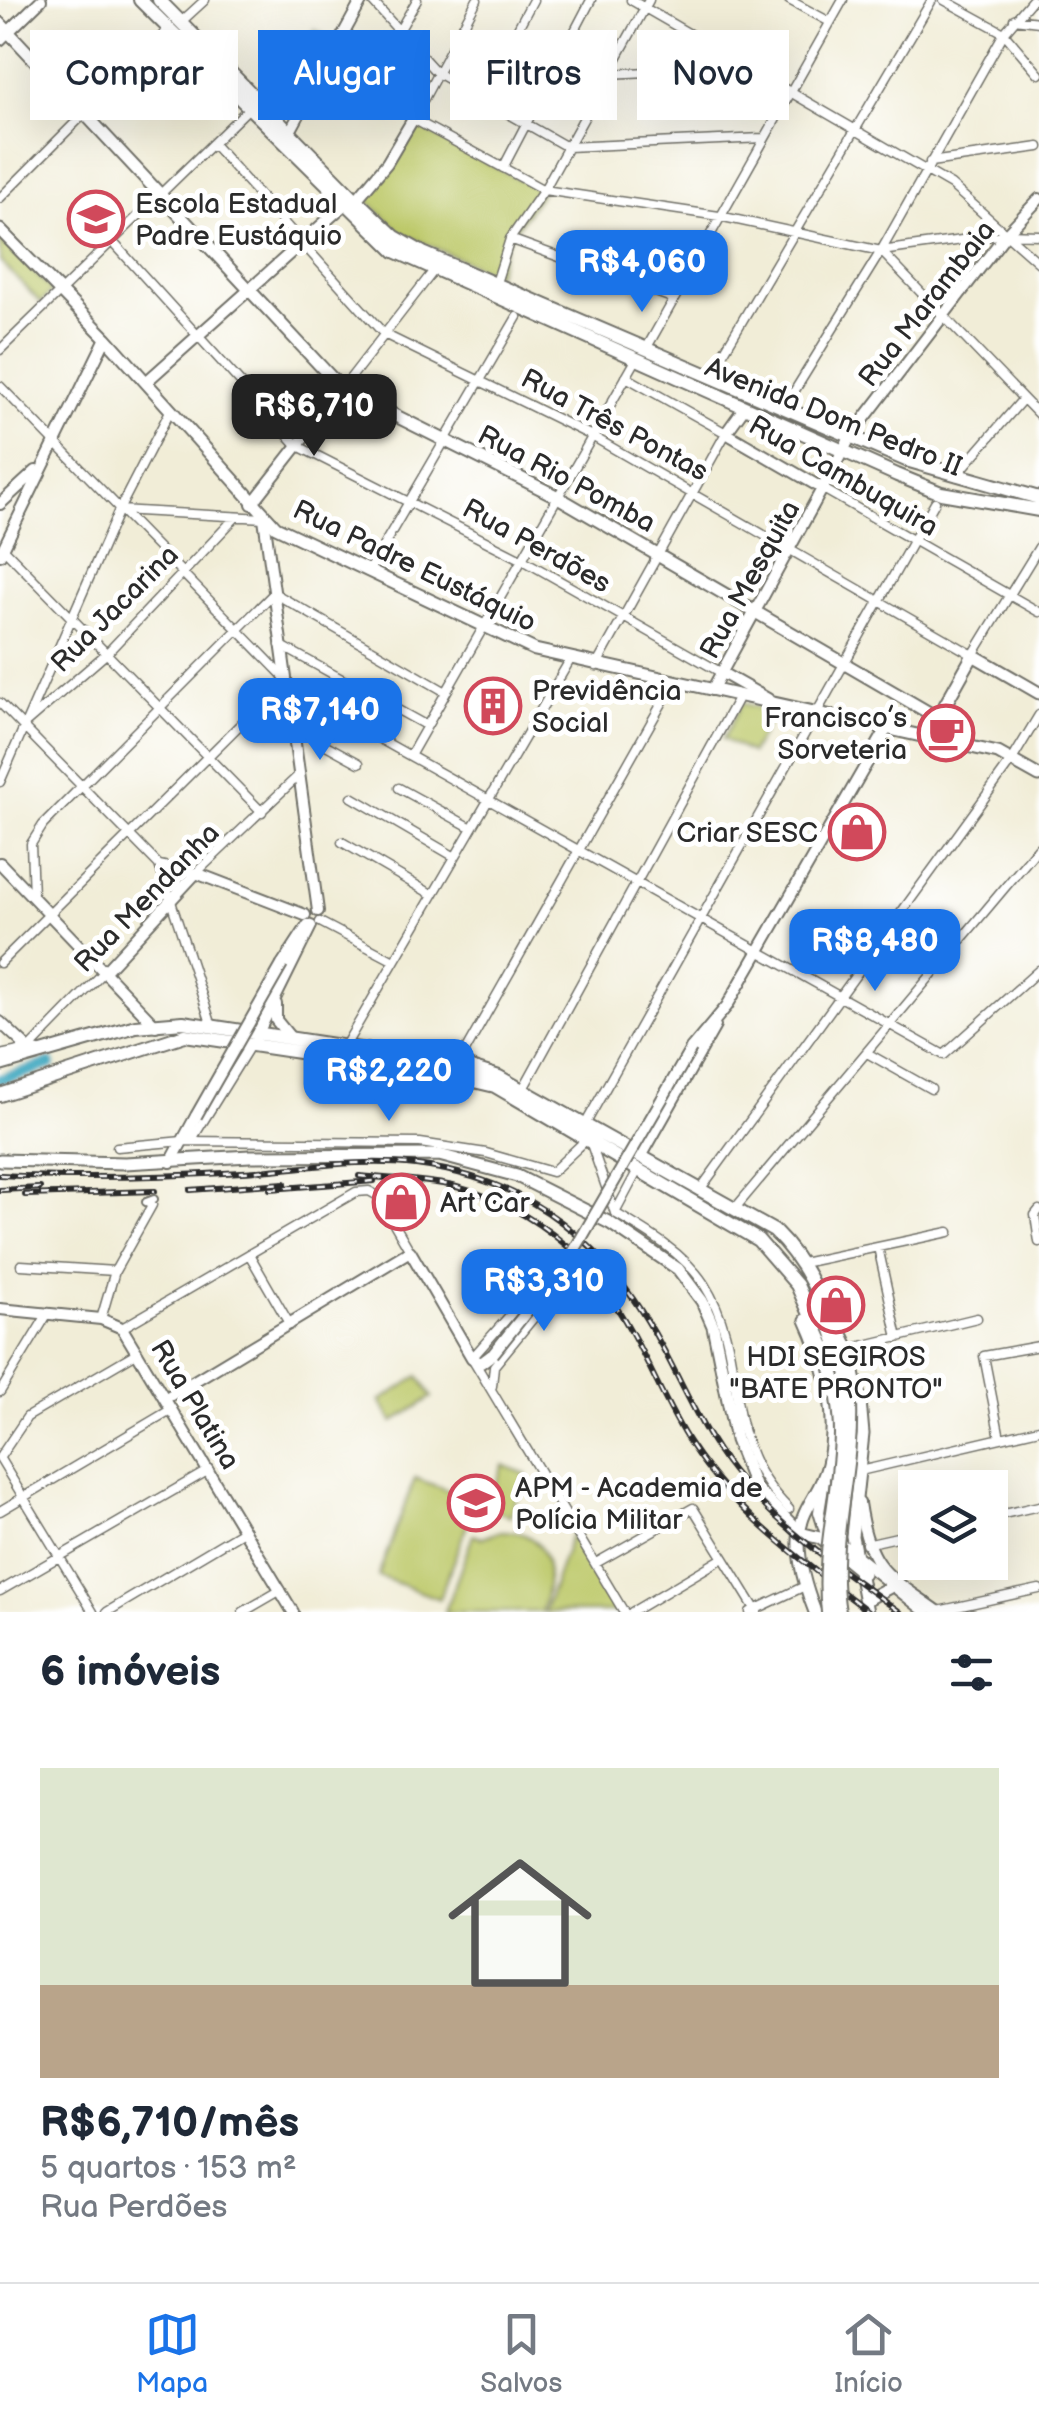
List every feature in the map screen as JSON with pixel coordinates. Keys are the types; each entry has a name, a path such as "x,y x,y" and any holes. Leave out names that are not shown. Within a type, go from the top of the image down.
{"main road":[{"name":"Avenida Dom Pedro II","path":"140,0 175,26 395,251 851,436 956,476 1039,498"},
{"name":"Avenida Dom Pedro II","path":"159,0 175,26 248,108 286,138"},
{"name":"Rua Rio Pomba","path":"3,32 30,59"},
{"name":"Rua Rio Pomba","path":"92,120 342,388 556,496 938,718"},
{"name":"Avenida Dom Pedro II","path":"350,203 395,237 641,354 744,408 941,493 1039,510"},
{"name":"Rua Padre Eustáquio","path":"0,230 106,338 264,518 482,628 570,660 927,737 1012,760 1039,776"},
{"name":"Rua Três Pontas","path":"973,656 1039,693"},
{"path":"927,737 973,656"},
{"path":"0,1065 35,1051 96,1036 156,1026 210,1023 458,1064 523,1088 586,1123 692,1200 758,1240 786,1270 808,1306 829,1357 840,1405 841,1438 826,1553 828,1612"},
{"path":"0,1094 185,1035 251,1044 495,1086 589,1139 736,1206 774,1231 802,1263 829,1305 849,1349 860,1400 855,1556 863,1574 868,1605"},
{"path":"0,1160 171,1162 367,1153 439,1155 517,1176 612,1218 678,1269 702,1301 720,1348 743,1465 755,1488 800,1534 820,1538 863,1574"},
{"path":"802,1263 832,1330 850,1404 851,1439 836,1545 840,1612"},
{"path":"786,1270 828,1388 833,1421 824,1480 803,1516 800,1534 805,1586 815,1612"},
{"path":"836,1539 854,1522"},
{"path":"868,1605 890,1587"}],"street":[{"path":"3,32 41,0"},
{"path":"171,30 205,0"},
{"path":"345,30 362,0"},
{"path":"371,0 398,30 417,0"},
{"path":"430,86 477,0"},
{"path":"517,30 533,0"},
{"path":"503,168 591,0"},
{"path":"631,0 647,4 688,30"},
{"path":"790,0 830,22"},
{"path":"410,754 843,0"},
{"path":"709,376 932,0"},
{"path":"944,0 1004,34 1039,74"},
{"path":"784,408 881,252 1004,34 1032,0"},
{"path":"617,59 647,4"},
{"path":"1014,19 1039,22"},
{"path":"430,65 450,80"},
{"path":"791,91 928,166 1039,263"},
{"path":"0,350 248,108"},
{"path":"0,198 82,120"},
{"path":"286,138 296,120"},
{"path":"146,382 350,203 387,163 412,120 544,190 720,216 881,252 1006,234 1039,236"},
{"path":"520,120 566,147 763,138"},
{"path":"496,283 510,239 544,190 582,120"},
{"name":"Rua Três Pontas","path":"213,144 384,334 590,435 973,656"},
{"path":"928,166 1039,148"},
{"name":"Rua Marambaia","path":"851,436 1006,234 1039,199"},
{"path":"510,239 672,298"},
{"name":"Rua Perdões","path":"112,241 298,446 522,560 782,707"},
{"path":"881,252 1039,415"},
{"path":"252,504 436,269"},
{"path":"368,572 517,317"},
{"path":"106,338 1,550 262,812"},
{"name":"Rua Cambuquira","path":"626,376 1039,612"},
{"path":"0,386 285,681 944,1055 1039,970"},
{"path":"956,476 1022,400"},
{"path":"596,666 626,620 657,555 744,408"},
{"path":"0,782 119,510 170,412"},
{"name":"Rua Mesquita","path":"712,690 846,452 851,436"},
{"path":"0,504 40,468"},
{"path":"586,1123 819,714 911,540 936,502"},
{"path":"119,510 264,518 294,728 311,889 312,918 260,1031 171,1162"},
{"name":"Rua Jacarina","path":"23,726 106,653 234,519"},
{"path":"973,656 1007,594 1039,547"},
{"path":"274,593 446,692"},
{"path":"32,896 32,844 81,784 274,593"},
{"path":"277,614 294,604"},
{"path":"280,645 427,726"},
{"path":"269,662 282,658"},
{"path":"346,1046 570,660"},
{"path":"0,963 285,681"},
{"path":"458,1064 674,682"},
{"path":"523,1088 738,698"},
{"path":"0,703 158,866 210,1023"},
{"path":"692,1200 1012,760 1039,714"},
{"path":"294,728 360,764"},
{"path":"612,1218 758,950 886,730"},
{"name":"Rua Mendanha","path":"35,1051 196,873 297,776"},
{"path":"399,788 472,828"},
{"path":"352,798 455,857"},
{"path":"342,842 433,895"},
{"path":"736,1206 1039,847"},
{"path":"0,863 156,1026"},
{"path":"158,866 196,873 312,918 394,961"},
{"path":"187,1141 196,1116 312,918"},
{"path":"276,998 276,1020 290,1036"},
{"path":"492,1386 486,1369 490,1357 571,1256 692,1049 727,1006"},
{"path":"0,1022 35,1051"},
{"path":"0,1054 35,1051"},
{"path":"867,1052 931,1089"},
{"path":"117,1147 187,1141 420,1144 486,1153 552,1172 589,1139 612,1218 657,1238 704,1284 724,1328 744,1444 763,1481 789,1509"},
{"path":"122,1328 356,1192 369,1191 378,1196 624,1612"},
{"path":"101,1319 115,1272 153,1202"},
{"path":"1039,1210 1035,1215 1039,1242"},
{"path":"802,1263 949,1232"},
{"path":"878,1248 898,1338"},
{"path":"0,1511 410,1251"},
{"path":"249,1254 290,1325"},
{"path":"472,1358 558,1261 571,1272 494,1366 492,1386"},
{"path":"21,1265 115,1272"},
{"name":"Rua Platina","path":"0,1309 101,1319 122,1328 294,1612"},
{"path":"0,1392 48,1313"},
{"path":"849,1349 977,1318"},
{"path":"1000,1438 984,1356 1039,1346"},
{"path":"93,1612 0,1458 27,1417 138,1352"},
{"path":"472,1358 490,1357"},
{"path":"860,1471 1039,1429"},
{"path":"0,1591 209,1470"},
{"path":"824,1480 819,1519 890,1587 926,1612"},
{"path":"857,1492 865,1544 878,1566 939,1612 1039,1589"},
{"path":"1008,1513 1039,1506"},
{"path":"596,1564 694,1508 754,1611 805,1586"},
{"path":"107,1612 245,1530"},
{"path":"865,1544 898,1537"},
{"path":"632,1612 722,1558"},
{"path":"244,1612 280,1590"}],"green space":[{"path":"417,126 542,191 507,241 496,275 403,234 364,198 390,172"},
{"path":"0,237 53,291 41,303 0,261"},
{"path":"742,703 774,712 751,753 723,739"},
{"path":"419,1376 432,1397 393,1422 380,1401"},
{"path":"503,1465 526,1474 510,1516 487,1507"},
{"path":"415,1478 476,1501 439,1599 378,1576"},
{"path":"501,1531 530,1538 545,1557 547,1584 541,1612 445,1612 473,1535 481,1538"},
{"path":"571,1535 617,1612 544,1612"}],"waterway":[{"path":"0,1080 50,1064"}],"railway":[{"path":"0,1175 151,1176 395,1163 458,1173 496,1185 562,1223 616,1276 661,1345 712,1441 750,1491 811,1547 900,1612"},
{"path":"359,1176 442,1184 502,1203 566,1245 619,1301"},
{"path":"270,1189 374,1181"},
{"path":"190,1190 285,1183"},
{"path":"0,1190 40,1188"},
{"path":"25,1195 155,1191"},
{"path":"605,1291 691,1445 709,1470 773,1536 869,1612"}],"place":[{"name":"Escola Estadual Padre Eustáquio","path":"96,219"},
{"name":"Previdência Social","path":"493,706"},
{"name":"Francisco’s Sorveteria","path":"946,733"},
{"name":"Criar SESC","path":"857,832"},
{"name":"Art Car","path":"401,1202"},
{"name":"HDI SEGIROS \"BATE PRONTO\"","path":"836,1305"},
{"name":"APM - Academia de Polícia Militar","path":"476,1503"}]}
